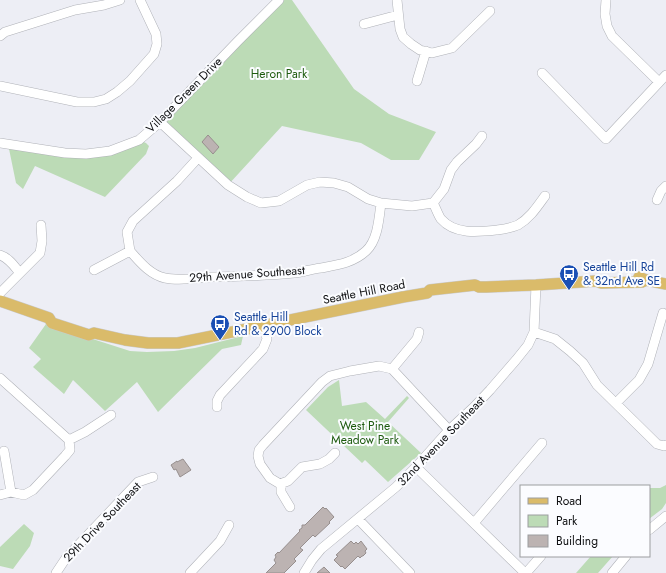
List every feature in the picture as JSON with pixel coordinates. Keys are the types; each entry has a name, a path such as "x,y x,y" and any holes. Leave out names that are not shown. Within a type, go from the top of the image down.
{"main road":[{"name":"Seattle Hill Road","path":"0,301 49,318 54,316 90,328 94,333 125,340 148,343 178,343 426,293 430,290 474,285 479,287 596,281 600,277 624,276 640,277 646,280 666,284"}],"street":[{"path":"0,36 5,32 75,10 104,6 120,0"},
{"path":"0,86 77,102 94,102 106,99 130,81 154,54 157,44 156,34 140,0"},
{"name":"Village Green Drive","path":"0,143 65,153 86,154 110,151 139,140 160,122 279,0"},
{"path":"397,0 400,29 403,37 410,44 420,50 432,53 452,48 490,11"},
{"path":"606,0 605,14 607,26 612,36 659,82"},
{"path":"364,24 398,15"},
{"path":"417,81 426,51"},
{"path":"542,72 606,138 666,75"},
{"path":"160,122 228,185 247,197 261,203 279,201 307,185 320,182 334,183 348,187 368,199 382,202 412,206 433,203 444,189 451,170 482,136"},
{"path":"94,270 130,250 127,232 133,221 177,181 198,158"},
{"path":"657,200 661,191 666,186"},
{"path":"433,203 441,219 448,225 468,231 482,231 509,228 518,225 529,217 545,196"},
{"name":"29th Avenue Southeast","path":"130,250 140,262 151,271 165,278 245,276 302,271 344,263 356,259 367,251 374,241 382,202"},
{"path":"0,293 40,253 42,241 41,225"},
{"path":"0,255 10,261 20,273"},
{"name":"32nd Avenue Southeast","path":"304,573 321,549 358,520 396,487 449,430 501,378 516,360 528,345 534,332 536,285"},
{"path":"616,403 639,380 648,364 663,313"},
{"path":"217,407 217,400 220,395 266,345 267,339 264,325"},
{"path":"392,369 417,339 419,332"},
{"path":"534,332 555,339 570,351 583,364 596,386 662,445"},
{"path":"281,484 270,478 260,464 258,456 259,450 322,382 330,376 380,366 392,369 449,430"},
{"path":"0,378 69,440 70,450 33,490 24,495 11,492 0,495"},
{"path":"69,440 85,432 111,415"},
{"path":"474,523 542,443"},
{"path":"4,451 11,492"},
{"path":"281,484 288,481 302,467 320,464 336,453"},
{"path":"416,467 526,573 540,557"},
{"name":"29th Drive Southeast","path":"56,573 66,558 138,482 153,477"},
{"path":"281,484 281,492 290,507"},
{"path":"650,529 666,516"},
{"path":"358,520 410,573"},
{"path":"190,573 220,541 229,525"},
{"path":"612,573 625,557"}],"green space":[{"name":"Heron Park","path":"279,0 292,0 354,89 389,114 436,132 419,160 391,160 361,143 282,126 228,185 160,122"},
{"path":"139,140 149,146 146,154 105,197 35,166 23,189 16,183 8,144 86,154"},
{"path":"46,324 130,351 174,351 195,348 243,336 241,345 222,349 158,412 137,382 105,411 73,380 64,394 33,367 41,359 29,348"},
{"name":"West Pine Meadow Park","path":"339,380 342,406 366,402 385,419 407,396 409,398 388,422 421,453 388,482 365,460 362,463 306,410 328,387"},
{"path":"666,485 666,503 662,509 650,518 650,488 660,488"},
{"path":"24,524 34,533 30,546 13,569 0,566 0,547"},
{"path":"590,557 612,557 598,573 576,573"}],"building":[{"path":"208,135 219,147 213,154 202,142"},
{"path":"183,459 191,470 180,477 176,469 174,470 171,465"},
{"path":"323,507 325,509 326,508 334,517 329,522 330,523 315,537 313,535 300,548 303,550 294,559 296,561 284,573 266,573 276,563 274,560 276,557 275,555 278,552 279,553 300,531 299,530 302,528 302,525 305,525"},
{"path":"351,541 354,544 356,542 358,544 361,541 367,549 363,556 360,558 358,556 345,569 334,560 338,556 336,555"},
{"path":"324,567 330,573 317,573"}],"place":[{"name":"Seattle Hill Rd & 32nd Ave SE","path":"569,291"},
{"name":"Seattle Hill Rd & 2900 Block","path":"220,341"}]}
